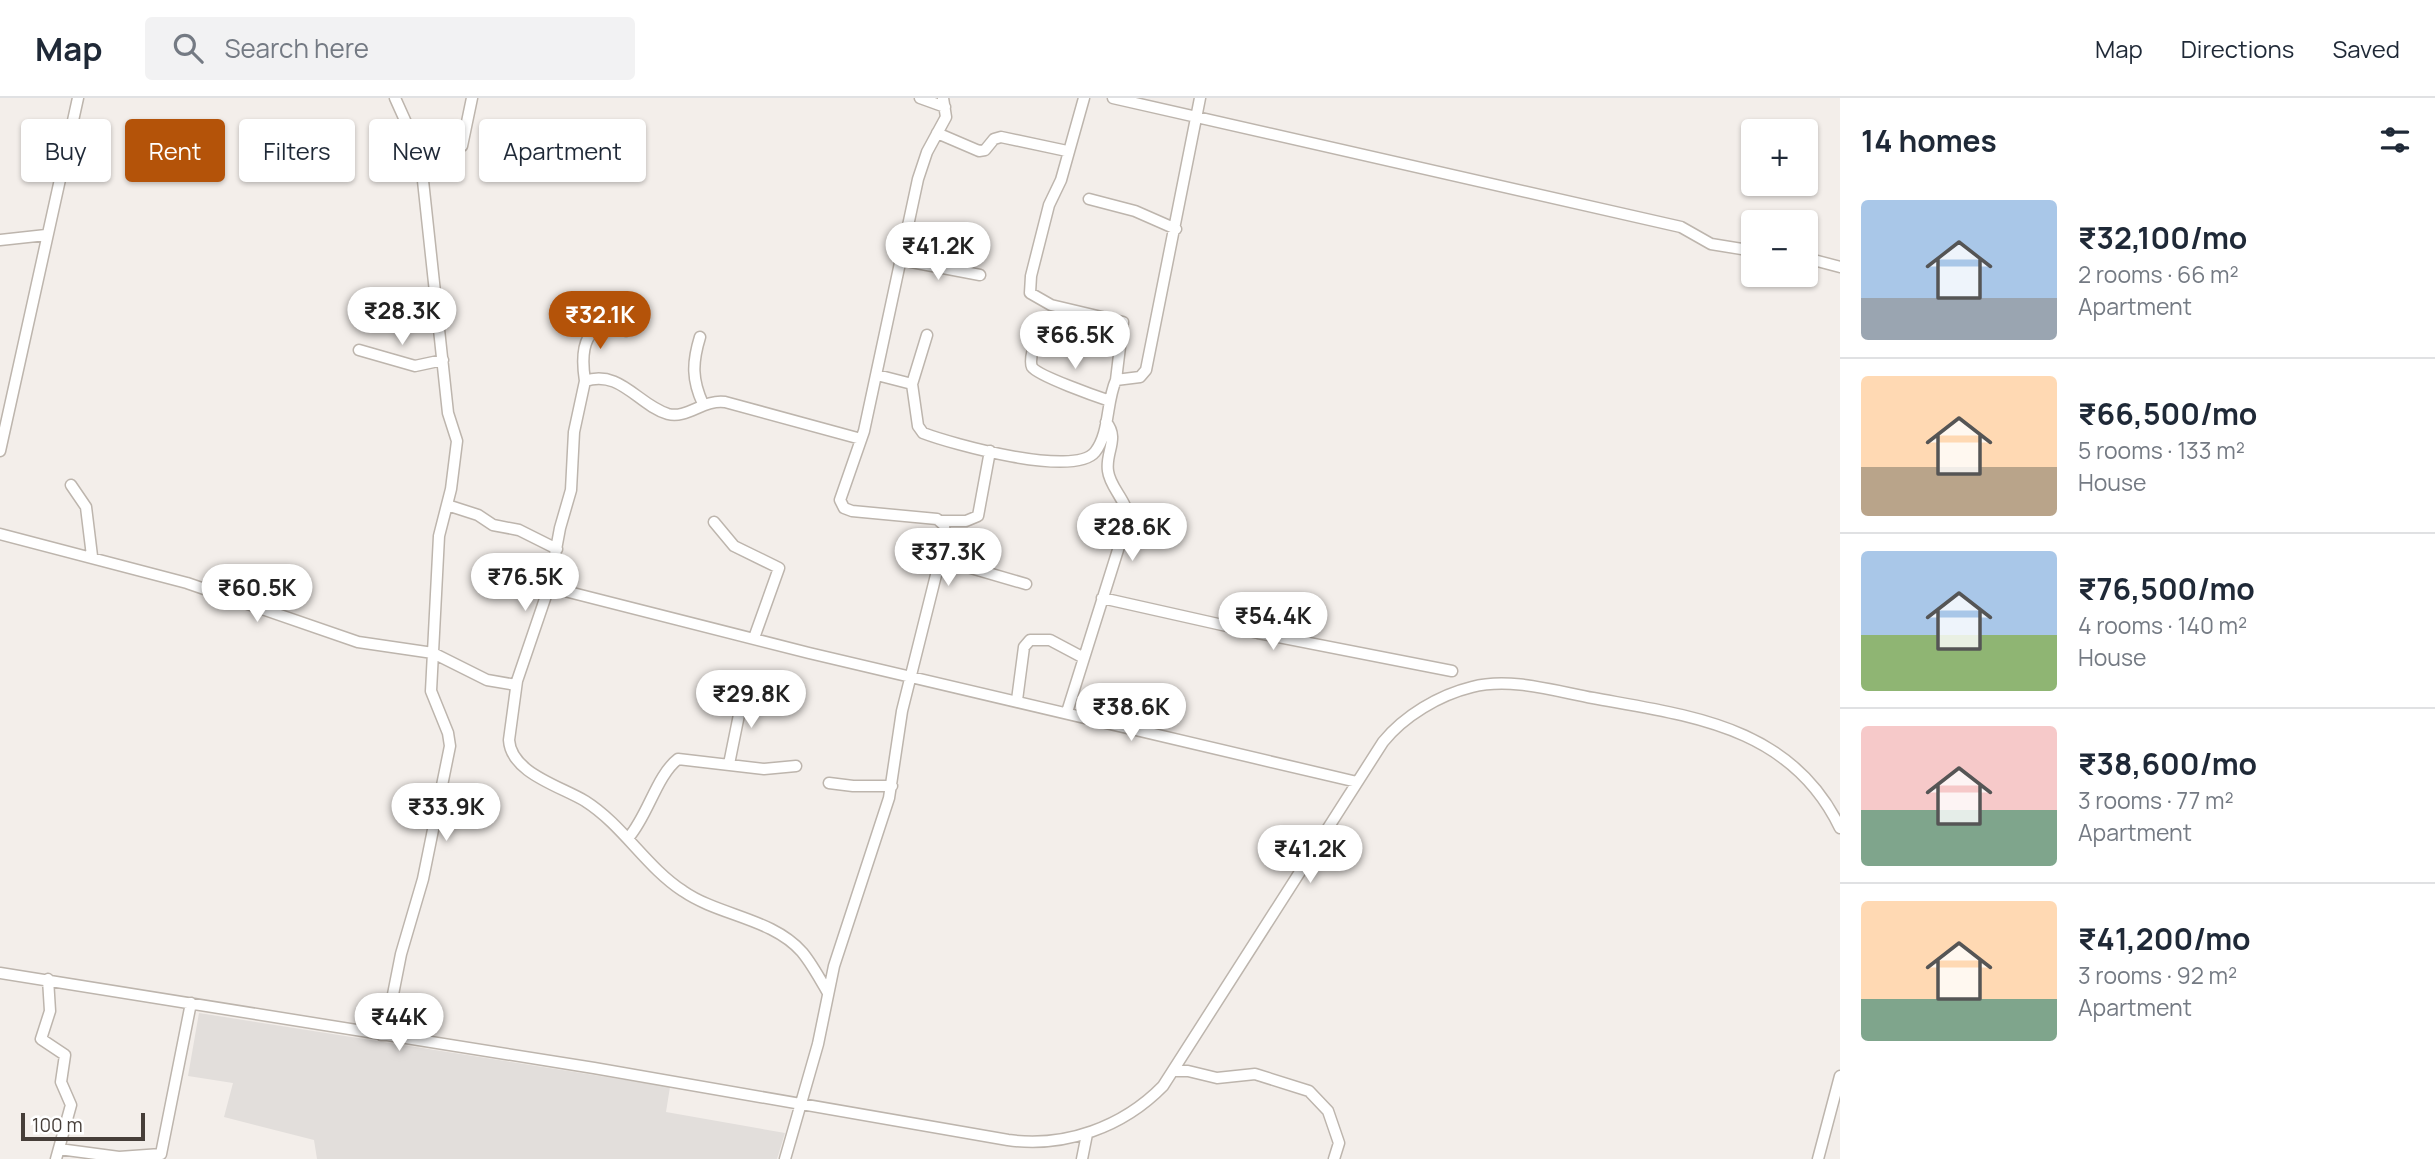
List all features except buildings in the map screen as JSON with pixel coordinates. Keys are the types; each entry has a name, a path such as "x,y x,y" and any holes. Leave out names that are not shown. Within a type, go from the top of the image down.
{"street":[{"path":"0,451 78,98"},
{"path":"395,98 404,119"},
{"path":"465,132 472,98"},
{"path":"920,98 944,102 946,117 918,179 877,375 861,439 840,495 844,508 966,522 978,516 990,451"},
{"path":"927,335 912,384 919,430 990,451 1077,463 1097,450 1116,380 1123,322 1051,305 1030,293 1031,276 1049,205 1061,180 1084,98"},
{"path":"1114,98 1681,228 1711,244 1741,249"},
{"path":"1116,380 1140,376 1146,370 1200,98"},
{"path":"937,133 979,151 985,150 994,139 1001,137 1068,151"},
{"path":"383,1033 401,954 423,879 450,746 448,733 432,700 433,653 439,536 457,440 448,413 424,182"},
{"path":"1089,199 1135,211 1176,229"},
{"path":"0,240 46,239"},
{"path":"901,260 980,275"},
{"path":"1818,261 1840,267"},
{"path":"626,331 600,326 590,336 584,352 585,381 574,432 573,480 549,587 516,685 509,740 513,758 586,802 629,838 681,890 767,928 801,950 828,993"},
{"path":"700,337 693,369 695,387 703,404"},
{"path":"1034,344 1031,362 1039,373 1110,401"},
{"path":"359,350 415,366 443,360"},
{"path":"877,375 912,384"},
{"path":"585,381 594,379 619,383 667,414 680,414 703,404 725,402 861,439"},
{"path":"1067,712 1082,657 1128,517 1108,475 1113,435 1106,422"},
{"path":"71,485 87,510 92,556"},
{"path":"446,505 478,516 493,525 519,530 557,549"},
{"path":"785,1159 818,1044 828,993 892,786 911,676 946,530 942,521"},
{"path":"714,522 734,546 779,568 754,638"},
{"path":"0,534 92,556 208,590 358,642 433,653 487,680 516,685"},
{"path":"940,559 1026,583"},
{"path":"549,587 1357,782"},
{"path":"1102,598 1258,634 1452,671"},
{"path":"1017,700 1024,647 1030,640 1051,640 1082,657"},
{"path":"0,973 383,1033 1026,1143 1053,1142 1087,1134 1138,1108 1163,1086 1392,731 1421,710 1474,686 1518,686 1652,708 1703,719 1747,734 1783,757 1805,778 1840,828"},
{"path":"729,764 744,690"},
{"path":"629,838 643,821 665,774 678,759 764,769 796,766"},
{"path":"830,783 892,786"},
{"path":"48,979 50,1011 41,1039 65,1055 61,1082 71,1105 58,1154 133,1157 155,1156 163,1152 191,1003"},
{"path":"1173,1071 1188,1071 1217,1078 1255,1074 1309,1091 1328,1111 1339,1143 1335,1159"},
{"path":"1818,1159 1840,1076"},
{"path":"1082,1159 1087,1134"}],"shaded area":[{"path":"199,1013 670,1087 666,1112 785,1133 777,1159 317,1159 314,1140 224,1117 233,1083 188,1076"}]}
